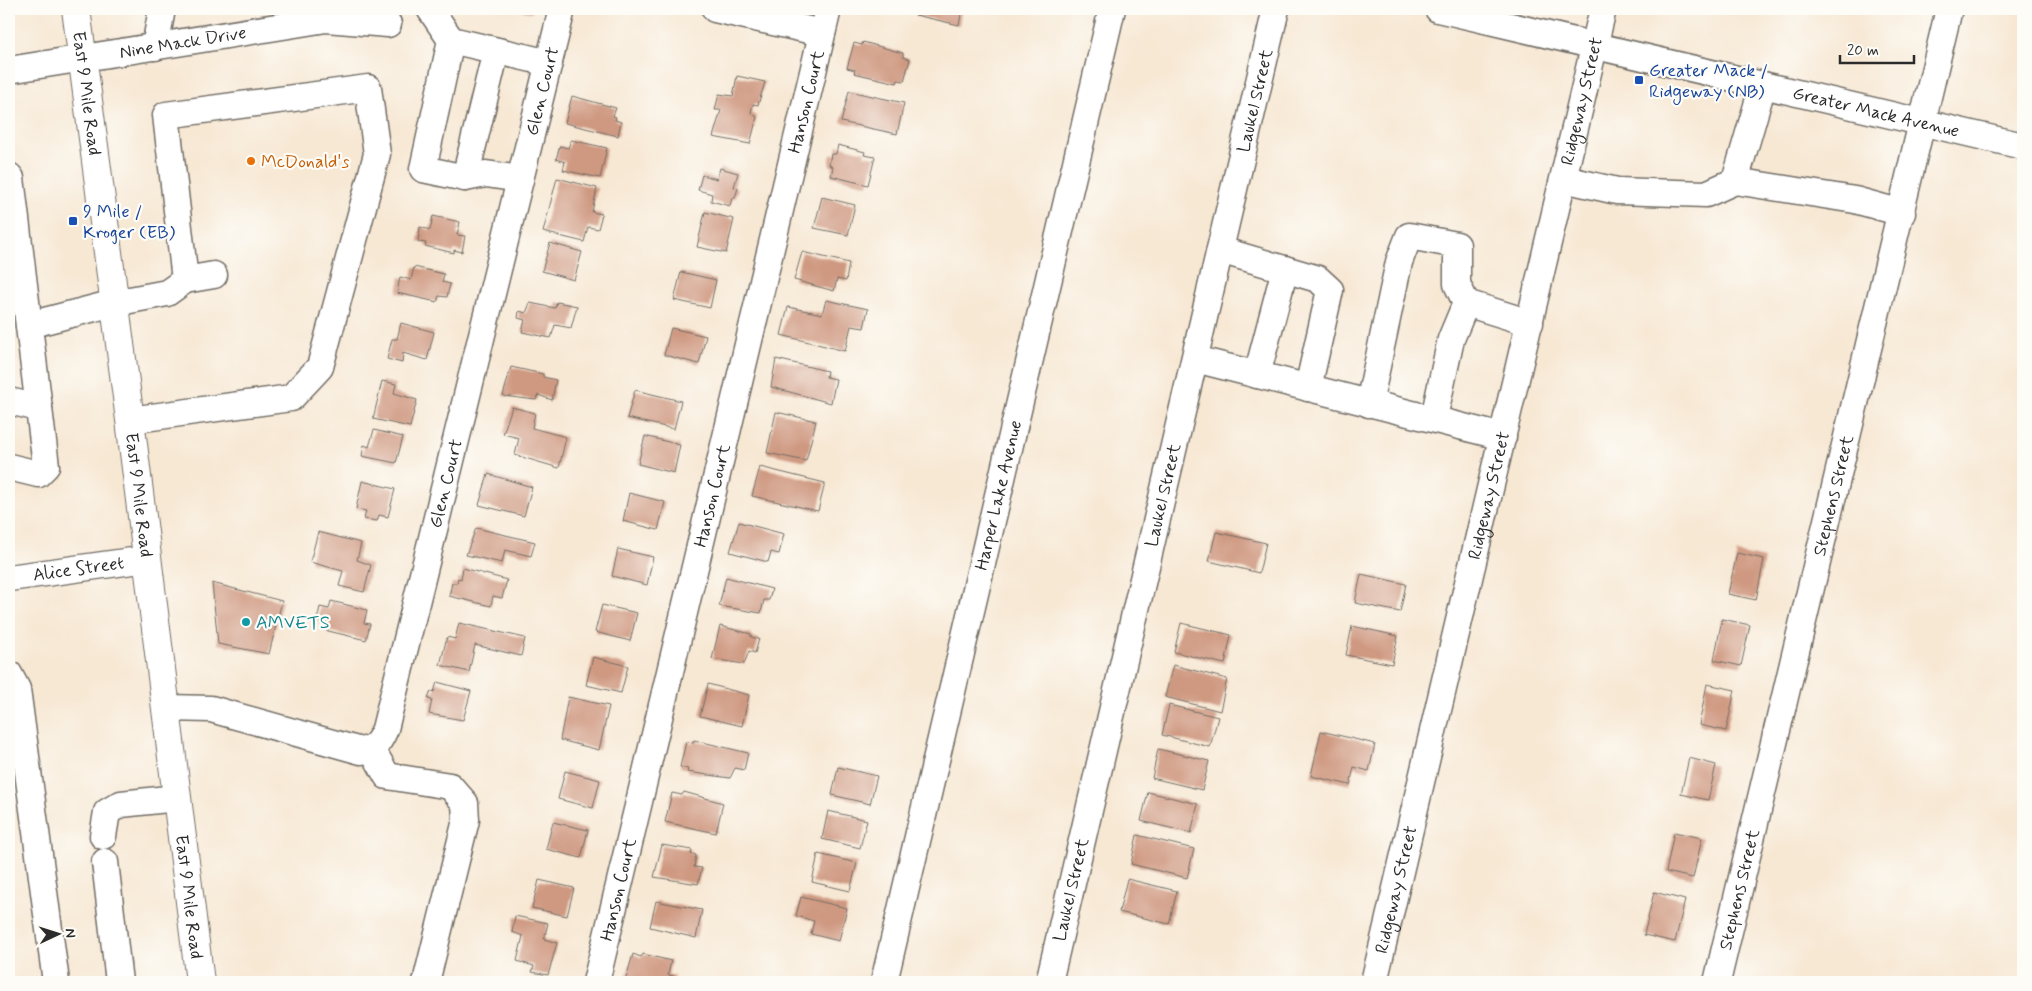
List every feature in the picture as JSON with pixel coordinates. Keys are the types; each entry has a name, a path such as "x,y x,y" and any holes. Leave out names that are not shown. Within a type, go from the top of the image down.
{"main road":[{"name":"East 9 Mile Road","path":"76,9 130,420 200,982"}],"street":[{"path":"155,47 162,9"},
{"path":"430,9 451,40 549,62"},
{"name":"Glen Court","path":"372,749 379,742 385,729 562,9"},
{"path":"715,9 825,21"},
{"name":"Harper Lake Avenue","path":"884,982 1112,9"},
{"name":"Laukel Street","path":"1050,982 1276,9"},
{"name":"Greater Mack Avenue","path":"1438,9 2023,146"},
{"name":"Ridgeway Street","path":"1374,982 1603,9"},
{"name":"Stephens Street","path":"1717,982 1902,213 1949,9"},
{"name":"Nine Mack Drive","path":"9,70 155,47 327,14 388,24"},
{"name":"Hanson Court","path":"596,982 825,21"},
{"path":"451,40 423,169 465,178 486,174 520,179"},
{"path":"465,178 496,51"},
{"path":"1735,181 1763,85"},
{"path":"130,420 291,398 320,367 377,154 368,88 166,115 185,280"},
{"path":"9,176 11,178 14,249 22,327 39,408 46,466 38,474 10,470"},
{"path":"1564,179 1617,191 1706,194 1735,181 1855,200 1902,213"},
{"path":"1370,404 1399,262 1409,236 1457,245 1457,284 1466,303 1530,323"},
{"path":"1220,250 1318,279 1330,290 1308,388"},
{"path":"1258,375 1285,269"},
{"path":"22,327 114,303 167,293 185,280 214,275"},
{"path":"1434,418 1451,339 1466,303"},
{"path":"1195,359 1503,437"},
{"path":"9,401 39,408"},
{"name":"Alice Street","path":"9,578 147,559"},
{"path":"9,674 17,689 56,982"},
{"path":"166,708 211,709 361,752 372,749 387,776 450,786 465,803 466,820 426,982"},
{"path":"102,836 106,812 121,804 177,798"},
{"path":"105,862 119,982"}],"building":[{"path":"517,9 533,9 532,13"},
{"path":"917,9 962,9 959,25 915,15"},
{"path":"863,42 903,53 903,57 910,59 904,81 898,80 897,83 854,73 855,70 847,68 854,43 862,45"},
{"path":"737,76 765,82 758,105 753,104 751,113 757,117 750,144 713,137 721,110 715,110 719,94 733,96"},
{"path":"849,91 904,103 897,134 841,122"},
{"path":"572,96 616,108 613,116 616,117 615,120 621,122 618,136 565,123"},
{"path":"571,140 607,148 600,178 563,170 565,162 556,159 560,146 568,148"},
{"path":"838,145 865,152 864,155 875,157 868,185 831,176 833,167 829,165 831,154 836,154"},
{"path":"720,168 738,173 734,187 738,188 730,206 711,201 712,194 698,190 702,175 717,179"},
{"path":"557,178 597,188 592,212 602,214 598,229 588,227 584,242 543,232"},
{"path":"822,197 855,205 848,235 814,228"},
{"path":"705,212 734,219 726,253 697,247"},
{"path":"433,216 460,222 457,235 465,236 462,252 454,250 454,253 425,246 426,243 418,242 420,227 430,230"},
{"path":"550,243 582,252 574,280 542,271"},
{"path":"802,252 849,263 846,281 837,279 834,291 794,280"},
{"path":"414,267 444,274 442,282 450,284 447,297 439,296 437,302 397,293 400,277 411,280"},
{"path":"681,272 716,280 710,308 674,300"},
{"path":"826,300 868,309 864,328 851,326 845,351 781,335 788,307 822,314"},
{"path":"557,302 577,306 571,328 555,325 551,338 522,332 525,320 518,318 519,311 526,313 530,303 555,308"},
{"path":"401,323 434,332 427,360 403,353 402,363 387,359 392,339 397,339"},
{"path":"671,328 706,336 699,364 664,355"},
{"path":"776,359 827,371 826,377 836,379 831,403 771,387"},
{"path":"511,367 543,374 543,377 556,380 552,400 538,395 536,400 503,396"},
{"path":"382,381 396,384 394,393 417,400 410,427 373,419"},
{"path":"635,390 681,401 674,429 627,418"},
{"path":"512,407 535,413 532,428 566,437 559,468 515,455 519,438 503,434"},
{"path":"776,412 816,421 806,461 767,453"},
{"path":"374,430 403,437 396,463 362,456 364,445 369,447"},
{"path":"645,436 680,445 674,473 638,464"},
{"path":"760,467 825,483 818,511 752,496"},
{"path":"488,474 532,487 524,516 479,505"},
{"path":"362,481 395,489 388,517 379,515 377,521 364,519 366,511 356,509"},
{"path":"629,493 665,502 658,530 623,521"},
{"path":"739,522 784,534 779,554 771,552 768,562 730,552"},
{"path":"476,528 535,542 531,556 505,550 502,563 466,555"},
{"path":"318,532 361,543 357,560 371,565 364,592 339,586 343,571 310,562"},
{"path":"1216,532 1266,543 1259,573 1209,561"},
{"path":"618,549 653,557 647,585 612,576"},
{"path":"1737,553 1764,559 1756,600 1728,594"},
{"path":"463,568 507,580 502,598 493,596 491,606 449,596 452,583 457,583 458,578 461,579"},
{"path":"1361,574 1406,584 1400,612 1355,603"},
{"path":"726,577 772,589 769,600 764,600 761,613 719,606"},
{"name":"AMVETS","path":"212,583 282,601 269,654 218,644"},
{"path":"331,601 367,610 364,623 370,624 366,640 324,630 326,624 317,620 320,607 329,609"},
{"path":"602,605 637,613 630,641 595,632"},
{"path":"1722,619 1750,625 1741,666 1714,660"},
{"path":"459,623 525,638 521,656 475,645 469,672 440,665 447,637 455,639"},
{"path":"1181,623 1231,635 1225,664 1174,652"},
{"path":"720,626 751,634 751,637 759,639 755,653 749,651 744,664 712,659"},
{"path":"1352,626 1398,636 1392,664 1346,655"},
{"path":"593,657 628,666 621,693 586,685"},
{"path":"1173,665 1227,679 1220,711 1165,697"},
{"path":"437,682 471,691 463,720 429,714 432,700 428,699 431,691 434,692"},
{"path":"708,684 749,695 742,726 700,716"},
{"path":"1707,684 1735,690 1726,731 1699,725"},
{"path":"568,697 609,706 599,750 560,740"},
{"path":"1169,705 1218,717 1210,747 1162,735"},
{"path":"1321,731 1375,744 1369,771 1354,767 1350,785 1311,776"},
{"path":"694,740 748,753 744,770 735,768 730,778 687,772 688,769 680,767 686,742 693,743"},
{"path":"1158,749 1209,761 1202,790 1152,778"},
{"path":"1689,758 1716,765 1708,800 1681,794"},
{"path":"838,767 877,776 870,804 832,795"},
{"path":"565,771 600,780 593,808 558,799"},
{"path":"684,792 723,803 716,833 665,822 672,793 682,795"},
{"path":"1148,792 1198,804 1191,833 1141,821"},
{"path":"828,811 867,820 860,848 822,839"},
{"path":"553,822 588,830 581,858 546,849"},
{"path":"1674,832 1702,838 1693,878 1666,872"},
{"path":"1137,835 1194,849 1187,878 1131,864"},
{"path":"662,845 692,850 691,854 696,855 694,867 702,868 698,884 654,877"},
{"path":"818,854 857,863 850,891 812,882"},
{"path":"1127,879 1177,891 1169,924 1119,912"},
{"path":"539,880 574,888 567,916 532,908"},
{"path":"1654,892 1685,900 1675,942 1644,935"},
{"path":"801,897 847,908 839,941 811,934 814,921 796,916"},
{"path":"656,901 702,910 696,938 650,927"},
{"path":"515,916 548,923 544,939 557,943 548,975 532,972 534,966 517,961 523,936 512,932"},
{"path":"633,954 641,957 643,954 671,961 668,975 674,976 673,982 625,982"}],"place":[{"name":"Greater Mack / Ridgeway (NB)","path":"1639,80"},
{"name":"McDonald's","path":"251,161"},
{"name":"9 Mile / Kroger (EB)","path":"73,221"},
{"name":"AMVETS","path":"246,622"}]}
